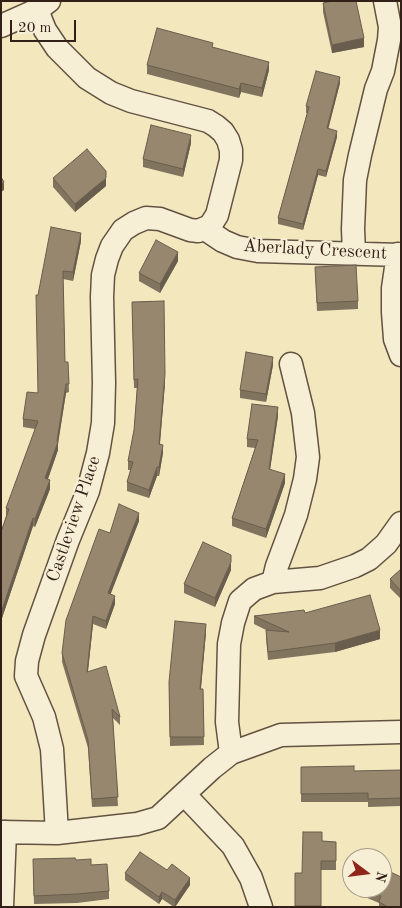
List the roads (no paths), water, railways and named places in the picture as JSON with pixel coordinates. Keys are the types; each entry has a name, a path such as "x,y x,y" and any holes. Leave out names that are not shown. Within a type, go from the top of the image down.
{"street":[{"path":"354,252 355,180 389,40 390,27 385,1"},
{"path":"1,26 43,6 45,30 57,48 87,78 99,86 131,101 208,121 223,132 231,150 231,160 217,216 210,226 205,229"},
{"name":"Castleview Place","path":"57,833 52,749 44,717 26,676 27,661 34,635 68,540 88,491 98,453 102,424 104,383 102,297 107,259 112,246 123,230 146,218 160,219 190,230 198,231 205,229"},
{"name":"Aberlady Crescent","path":"205,229 223,241 237,247 258,251 354,252 400,255"},
{"path":"400,255 393,288 393,312 395,338 401,355"},
{"path":"273,582 296,515 305,479 308,457 303,412 292,364"},
{"path":"231,753 227,722 229,644 240,601 254,589 273,582 320,578 355,566 369,559 386,544 401,524"},
{"path":"2,907 3,832 57,833 144,822 158,818 231,753 281,735 401,732"},
{"path":"184,794 233,846 252,878 261,907"}]}
